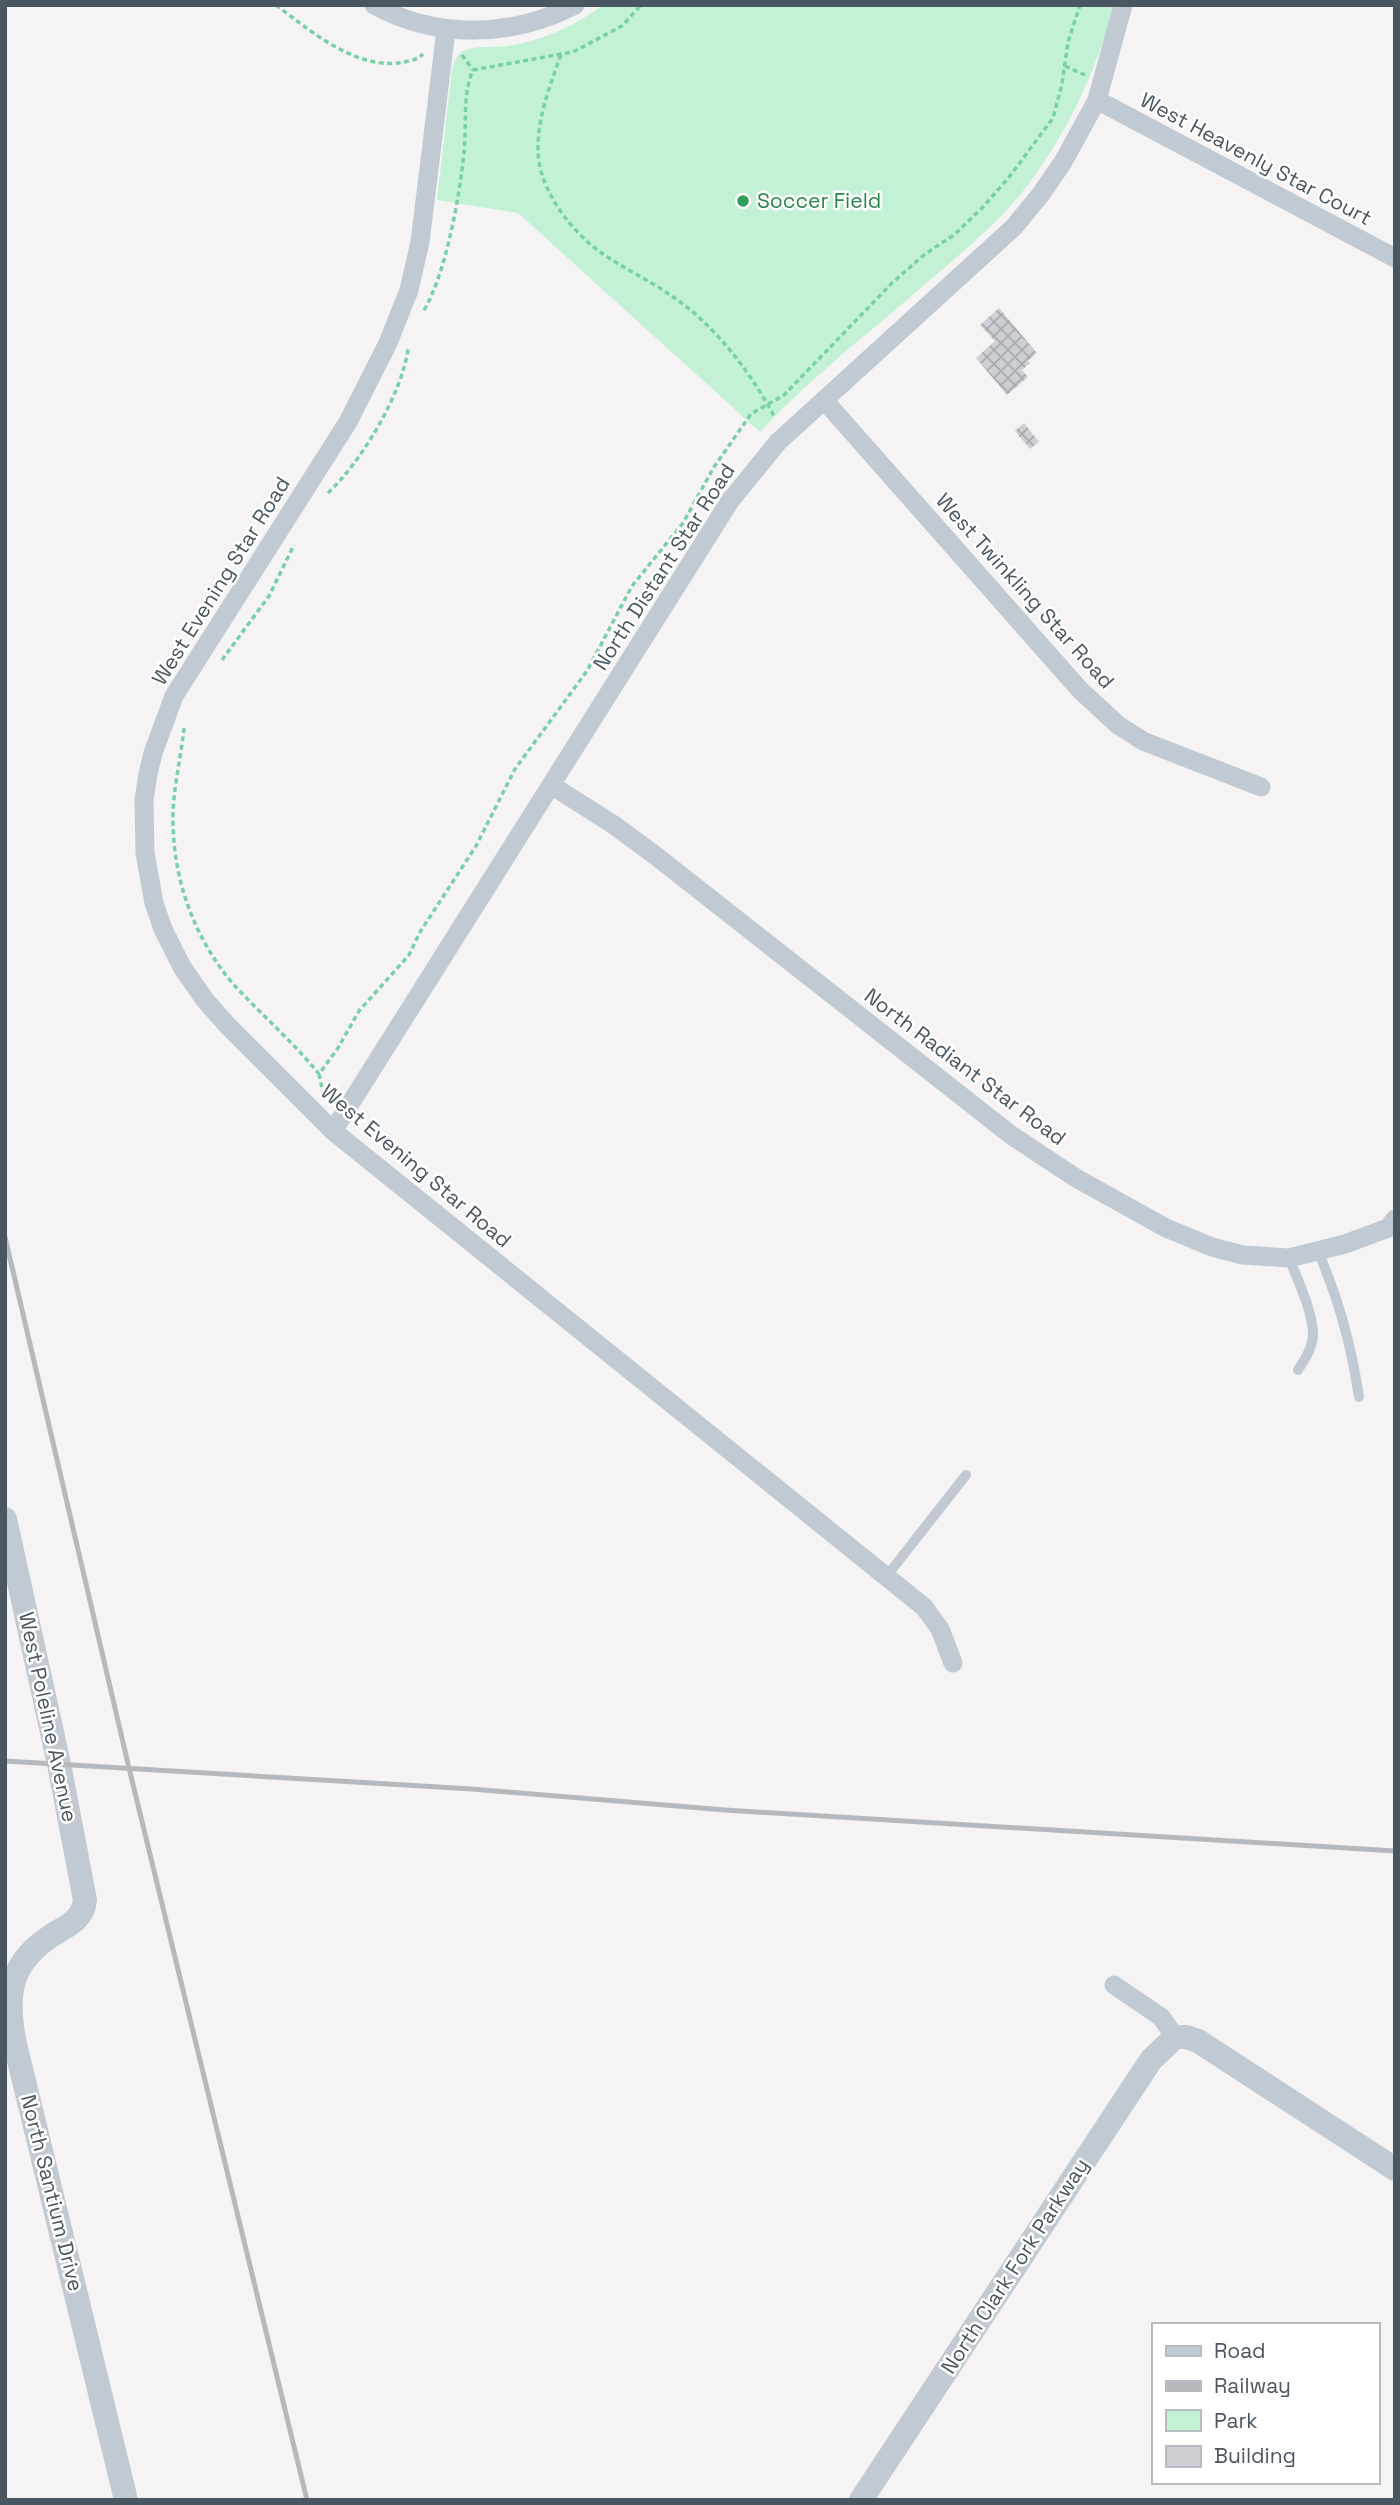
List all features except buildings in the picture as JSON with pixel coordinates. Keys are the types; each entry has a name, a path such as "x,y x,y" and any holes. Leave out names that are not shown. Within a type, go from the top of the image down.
{"street":[{"path":"374,5 405,20 446,30 515,26 537,21 575,5"},
{"name":"North Distant Star Road","path":"333,1131 730,501 761,461 785,436 1014,227 1041,194 1063,162 1097,100 1123,5"},
{"name":"West Evening Star Road","path":"446,30 420,242 409,290 401,311 371,380 348,422 174,696 153,754 144,800 144,827 147,874 155,903 172,949 205,1000 226,1025 333,1131 923,1607 940,1629 953,1663"},
{"name":"West Heavenly Star Court","path":"1097,100 1395,258"},
{"name":"West Twinkling Star Road","path":"824,400 1065,673 1118,725 1143,741 1261,787"},
{"name":"North Radiant Star Road","path":"551,785 614,825 656,856 1011,1135 1076,1178 1166,1228 1212,1247 1242,1255 1289,1258 1345,1244 1388,1228 1395,1219"},
{"name":"West Poleline Avenue","path":"5,1519 84,1884 85,1900 81,1914"},
{"name":"North Santium Drive","path":"81,1914 27,1956 12,1984 9,2012 126,2500"},
{"path":"1114,1985 1161,2017 1175,2038 1186,2037 1198,2041 1395,2169"},
{"name":"North Clark Fork Parkway","path":"862,2500 1151,2060 1175,2038"}],"lane":[{"path":"1318,1251 1335,1292 1352,1350 1359,1397"},
{"path":"1289,1258 1304,1296 1313,1334 1309,1353 1298,1370"},
{"path":"886,1577 966,1475"}],"path":[{"path":"276,5 323,40 349,53 379,63 399,63 419,58 446,30"},
{"path":"422,313 439,272 456,205 464,153 468,82 473,71 561,55 603,38 622,26 641,5"},
{"path":"185,718 172,821 176,870 188,910 207,947 233,983 319,1074 338,1048 359,1011 410,955 420,932 476,846 515,769 587,671 632,586 683,523 715,467 751,414 784,395 892,283 925,254 954,235 983,207 1053,118 1062,84 1068,42 1080,5"},
{"path":"561,55 541,117 538,150 543,175 558,207 575,231 602,254 677,299 710,329 738,361 767,403 785,436"},
{"path":"326,494 354,463 380,422 407,358 408,345"},
{"path":"217,666 269,596 298,537"}],"green space":[{"path":"603,5 1114,5 1098,56 1077,105 1051,152 1020,195 977,239 822,372 760,432 518,213 437,200 452,70 459,55 473,48 520,44 545,36 570,26"}],"railway":[{"path":"5,1237 129,1768 307,2500"},
{"path":"5,1761 472,1789 725,1810 1395,1851"}],"place":[{"name":"Soccer Field","path":"743,201"}]}
